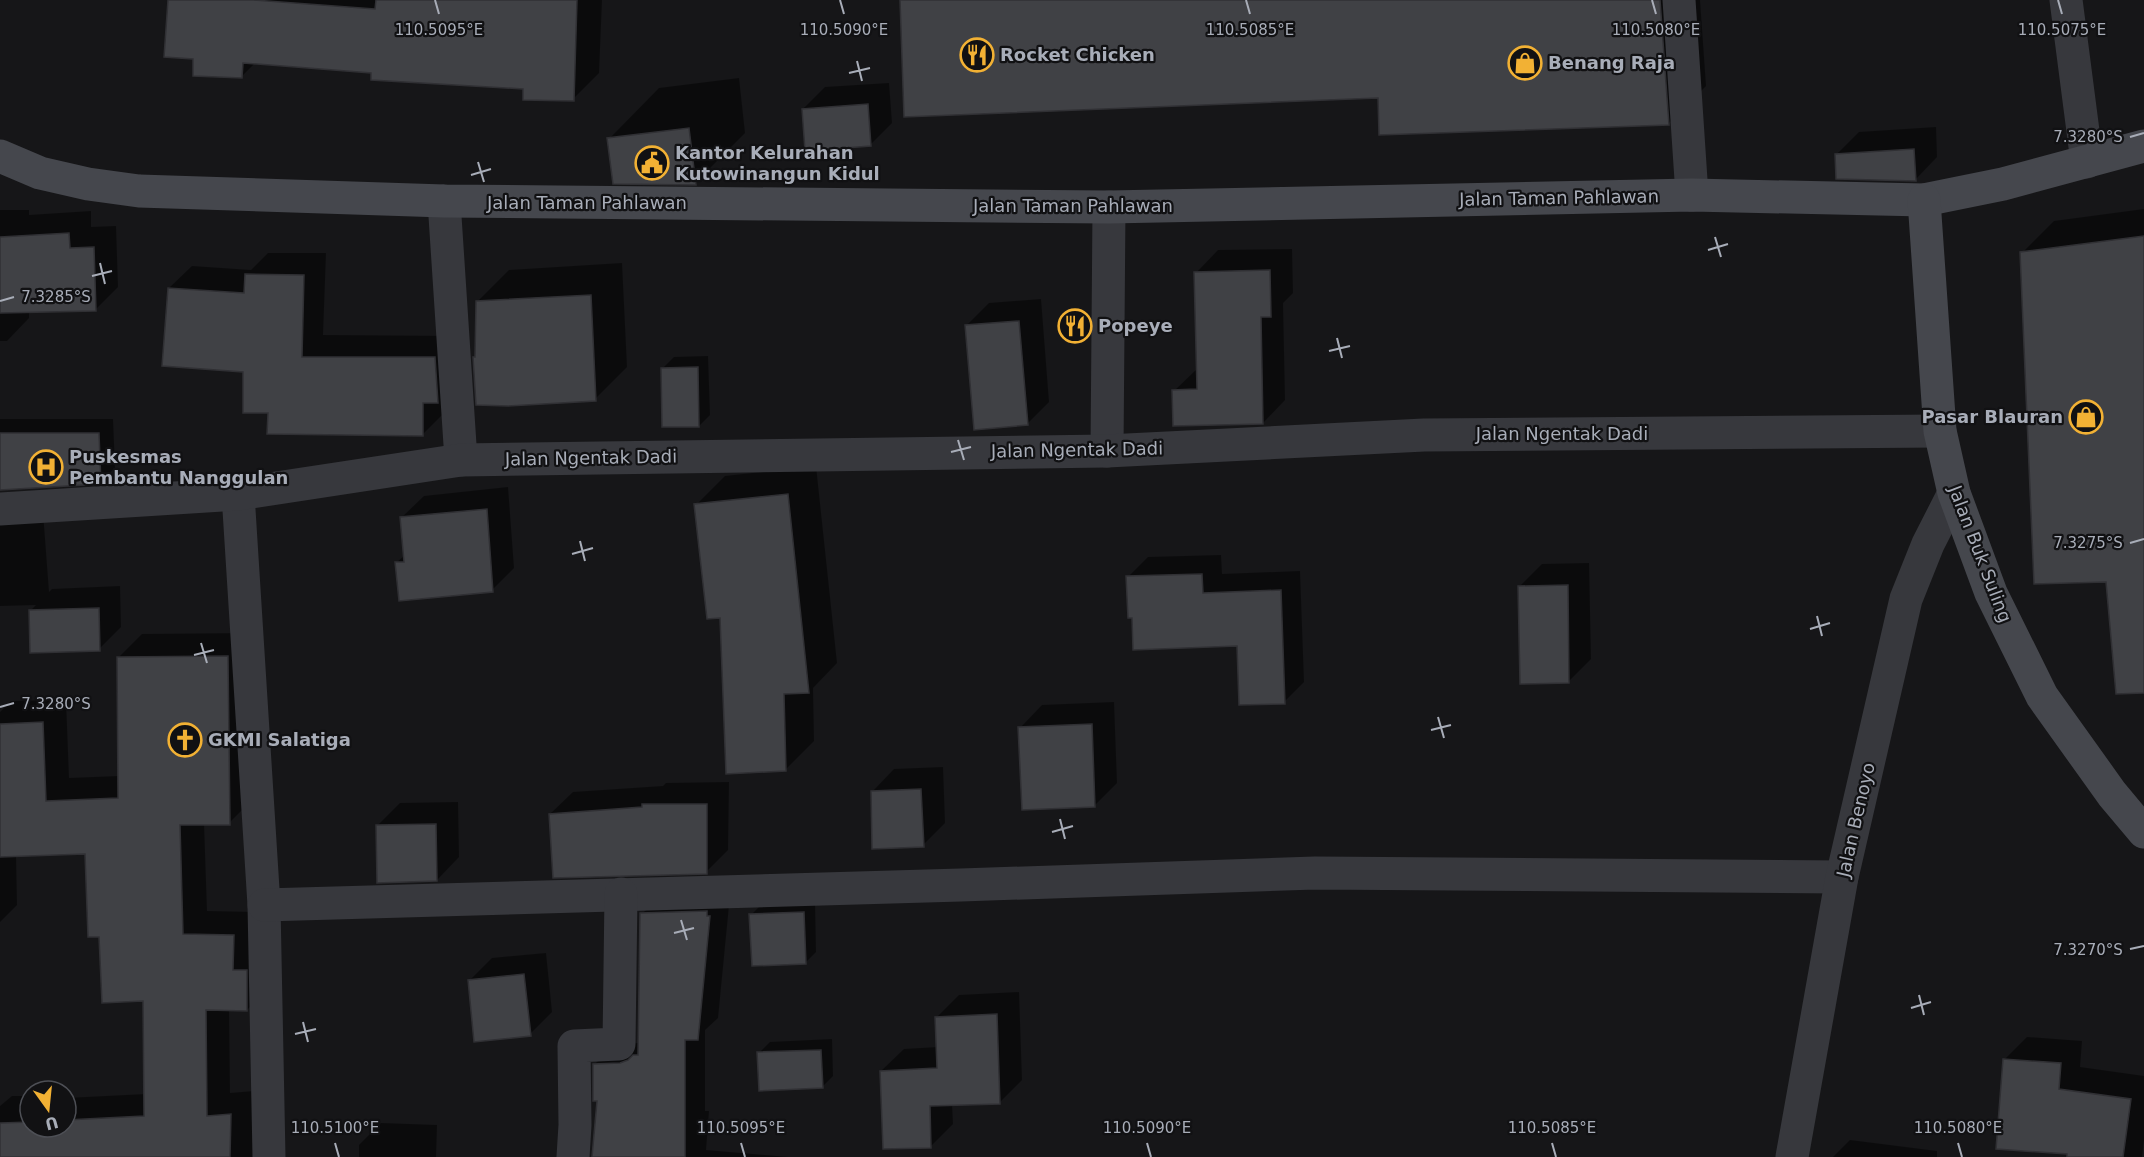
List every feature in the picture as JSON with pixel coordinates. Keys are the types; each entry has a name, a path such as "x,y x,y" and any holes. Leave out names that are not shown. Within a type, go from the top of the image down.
{"street":[{"path":"1679,0 1692,195"},
{"path":"2066,0 2087,162"},
{"name":"Jalan Taman Pahlawan","path":"0,156 40,173 88,184 139,191 444,201 1108,207 1692,195 1924,200 2003,184 2144,146"},
{"name":"Jalan Buk Suling","path":"1924,200 1940,431 1954,494 1991,593 2042,696 2112,794 2144,832"},
{"path":"444,201 461,460"},
{"path":"1107,451 1108,207"},
{"name":"Jalan Ngentak Dadi","path":"0,508 238,494 461,460 1107,451 1424,435 1940,431"},
{"path":"238,494 264,905 269,1157"},
{"name":"Jalan Benoyo","path":"1792,1157 1842,877 1906,599 1928,544 1954,494"},
{"path":"264,905 1316,873 1842,877"},
{"path":"573,1157 574,1046 620,1044 621,894"}],"building":[{"path":"168,0 254,0 375,9 376,0 577,0 574,101 523,100 523,89 371,80 371,73 243,63 242,78 193,76 193,59 164,57"},
{"path":"900,0 1660,0 1669,125 1379,135 1378,98 904,117"},
{"path":"868,104 871,146 805,151 802,109"},
{"name":"Kantor Kelurahan Kutowinangun Kidul","path":"689,128 696,185 613,184 607,138"},
{"path":"1914,149 1916,181 1836,179 1835,154"},
{"path":"69,233 70,248 94,247 96,311 0,313 0,237"},
{"name":"Pasar Blauran","path":"2144,236 2144,693 2116,694 2106,582 2034,584 2020,252"},
{"path":"1270,270 1271,317 1261,317 1263,424 1173,426 1172,390 1197,389 1194,272"},
{"path":"245,274 304,275 302,357 435,357 438,403 423,403 423,436 267,434 268,413 243,413 243,372 162,366 168,288 244,293"},
{"path":"591,295 596,401 508,406 476,405 473,357 475,357 476,301"},
{"path":"1019,321 1028,425 974,430 965,325"},
{"path":"698,367 699,427 662,427 661,368"},
{"name":"Puskesmas Pembantu Nanggulan","path":"0,433 99,433 101,484 0,490"},
{"path":"788,494 809,693 784,694 786,771 726,774 720,618 707,619 694,504"},
{"path":"487,509 493,592 399,601 395,562 404,562 400,517"},
{"path":"1202,574 1203,593 1281,590 1285,704 1239,705 1237,646 1133,650 1132,618 1128,618 1126,576"},
{"path":"1568,585 1569,683 1520,684 1518,586"},
{"path":"99,608 100,651 30,653 29,610"},
{"path":"228,656 230,825 180,825 183,934 234,935 233,970 247,970 247,1011 206,1010 207,1116 231,1114 230,1157 0,1157 0,1123 18,1122 18,1139 78,1139 78,1119 144,1116 143,1001 102,1003 99,937 88,937 85,854 0,857 0,724 43,722 46,801 118,798 117,657"},
{"path":"1092,724 1095,807 1022,810 1018,727"},
{"path":"921,789 924,847 872,849 871,791"},
{"path":"642,804 707,804 707,874 553,878 549,814 642,807"},
{"path":"436,824 437,881 377,883 376,825"},
{"path":"707,911 707,916 710,916 698,1040 685,1040 685,1157 592,1157 597,1101 593,1101 593,1064 620,1063 633,1055 638,1055 640,913"},
{"path":"804,912 806,964 752,966 749,914"},
{"path":"524,974 531,1036 474,1042 468,980"},
{"path":"997,1014 1000,1104 930,1106 931,1148 883,1149 880,1071 937,1068 935,1017"},
{"path":"821,1050 823,1088 759,1091 757,1052"},
{"path":"2003,1059 2061,1063 2059,1089 2131,1099 2123,1157 2067,1157 2067,1154 1996,1149"}],"place":[{"name":"Rocket Chicken","path":"977,55"},
{"name":"Benang Raja","path":"1525,63"},
{"name":"Kantor Kelurahan Kutowinangun Kidul","path":"652,163"},
{"name":"Popeye","path":"1075,326"},
{"name":"Pasar Blauran","path":"2086,417"},
{"name":"Puskesmas Pembantu Nanggulan","path":"46,467"},
{"name":"GKMI Salatiga","path":"185,740"}]}
